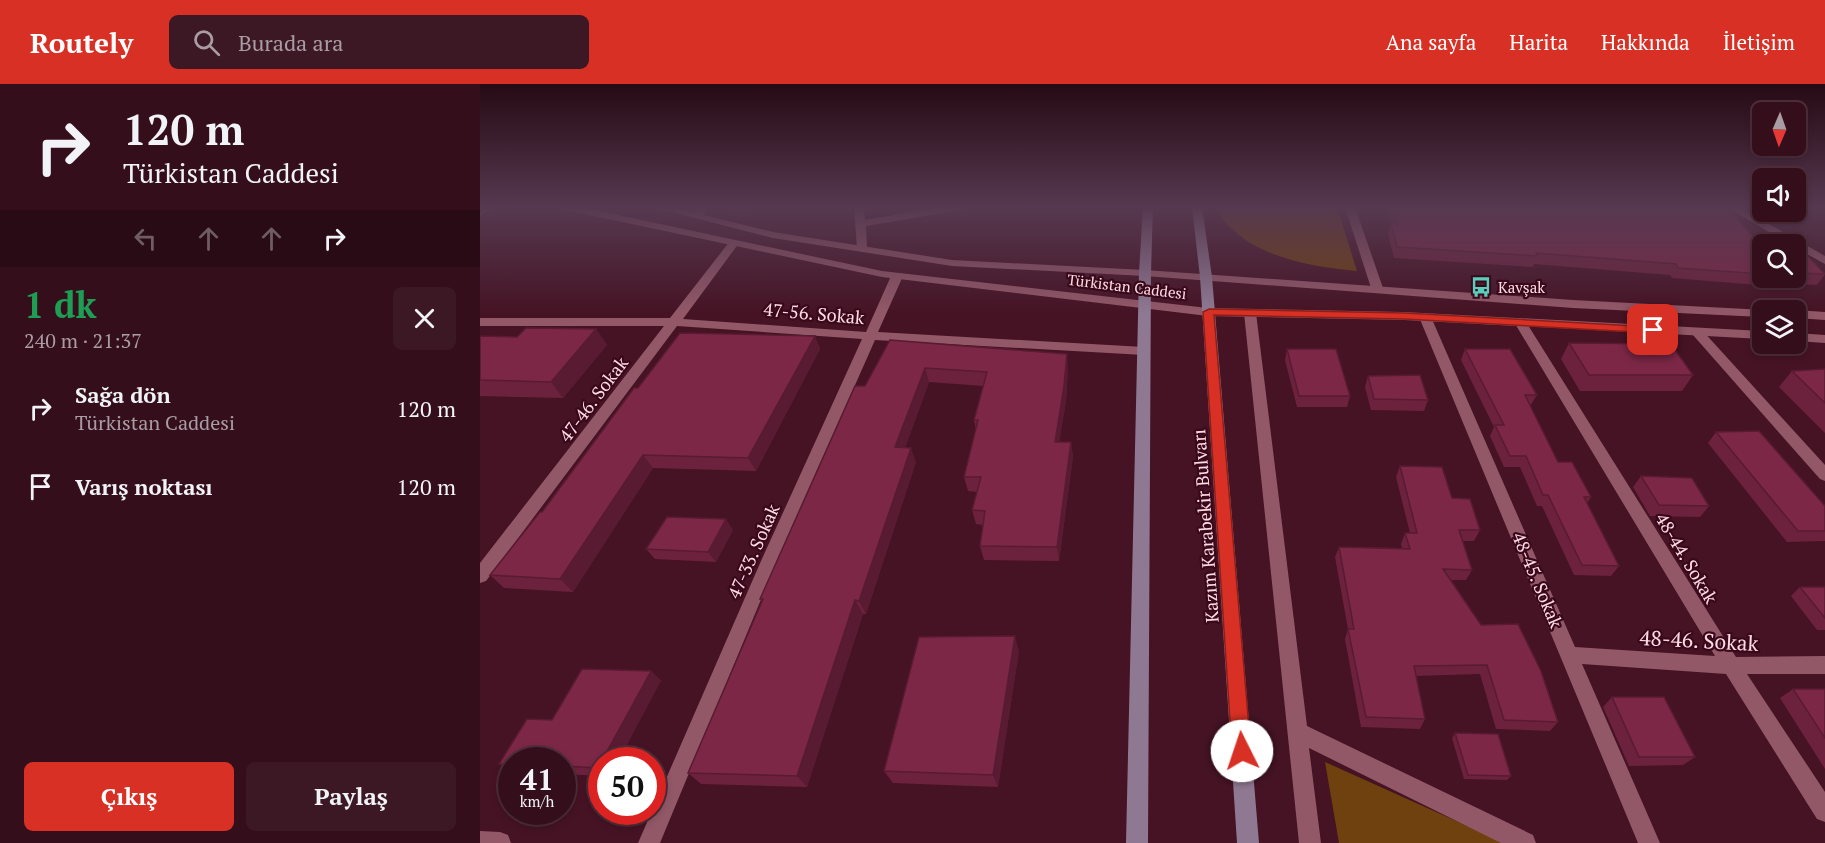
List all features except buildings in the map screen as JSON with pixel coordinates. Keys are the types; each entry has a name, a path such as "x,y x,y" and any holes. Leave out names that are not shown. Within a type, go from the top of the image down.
{"main road":[{"path":"1137,843 1146,242"},
{"name":"Kazım Karabekir Bulvarı","path":"1202,242 1209,312 1248,843"}],"street":[{"name":"Türkistan Caddesi","path":"817,242 952,263 1145,273 1378,291 1752,312"},
{"path":"861,242 862,249"},
{"path":"1362,242 1378,291"},
{"path":"1793,242 1825,261"},
{"name":"Türkistan Caddesi","path":"734,243 897,276 1209,312 1425,317 1752,335"},
{"name":"47-46. Sokak","path":"480,576 734,243"},
{"name":"47-33. Sokak","path":"649,843 769,561 897,276"},
{"path":"1250,313 1310,843"},
{"path":"1806,315 1825,316"},
{"name":"48-45. Sokak","path":"1425,317 1649,843"},
{"name":"47-56. Sokak","path":"480,322 673,322 1144,351"},
{"name":"48-44. Sokak","path":"1520,322 1731,666 1825,811"},
{"path":"1697,332 1825,475"},
{"path":"1806,338 1825,339"},
{"name":"48-46. Sokak","path":"1570,655 1731,666 1825,665"},
{"path":"1296,731 1525,843"},
{"path":"480,842 501,843"}],"shaded area":[{"path":"1251,242 1348,242 1357,271 1297,261 1277,256"},
{"path":"1325,762 1505,843 1339,843"}],"place":[{"name":"Kavşak","path":"1481,287"}],"route":[{"path":"1242,751 1209,312 1404,316 1653,330"}]}
